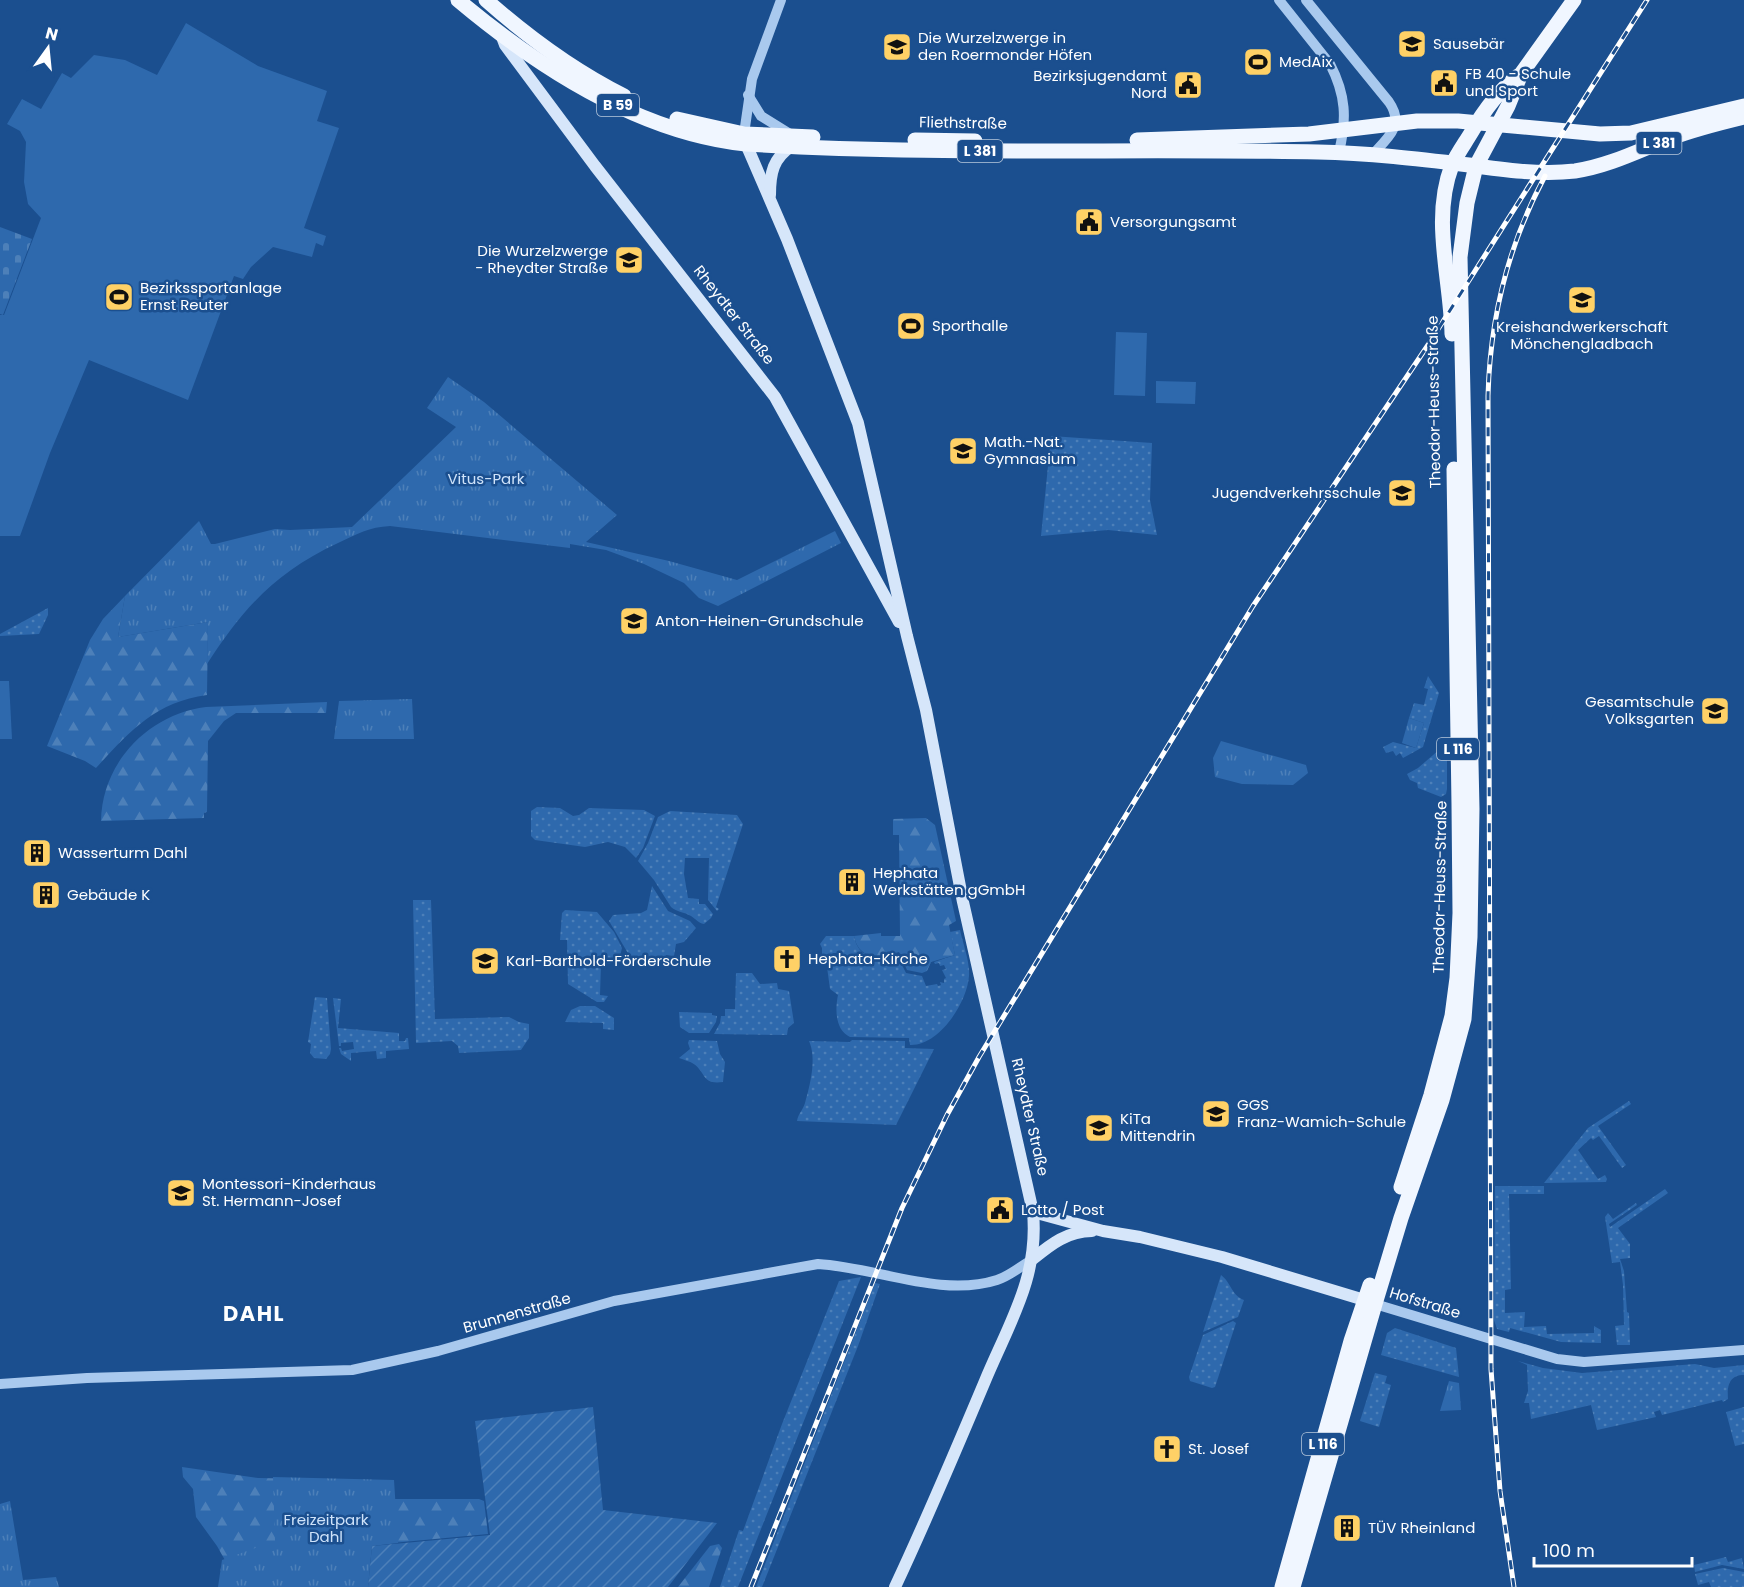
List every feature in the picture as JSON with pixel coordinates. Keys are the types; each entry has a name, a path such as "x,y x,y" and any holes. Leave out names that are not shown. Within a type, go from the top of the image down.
{"main road":[{"name":"B 59","path":"462,0 502,37"},
{"name":"Fliethstraße","path":"486,0 525,34 606,87 664,115 745,139"},
{"name":"L 116","path":"1453,164 1477,123 1496,97 1521,74 1574,0"},
{"name":"Fliethstraße","path":"502,37 590,91 660,124 689,134 721,141 745,139 999,152 1215,149 1339,152 1453,164"},
{"name":"Rheydter Straße","path":"502,37 505,45 596,166 775,397 907,636"},
{"name":"L 116","path":"1476,166 1508,106 1521,74"},
{"name":"L 381","path":"1477,123 1600,134 1631,133 1744,106"},
{"name":"L 381","path":"1453,164 1552,172 1575,171 1618,159 1701,128 1744,117"},
{"name":"Fliethstraße","path":"793,141 844,139 1060,142 1309,134 1427,121 1477,123"},
{"path":"1429,160 1497,124"},
{"path":"1453,164 1477,147 1526,127"},
{"name":"Rheydter Straße","path":"745,139 824,331 858,423 926,710 963,902 1033,1212 1033,1259 1022,1296 895,1587"},
{"name":"B 59","path":"771,199 770,183 774,164 793,141"},
{"name":"Theodor-Heuss-Straße","path":"1293,1587 1370,1302 1431,1095 1452,1016 1457,978 1460,914 1460,816 1452,324 1442,222 1447,184 1453,164"},
{"name":"Theodor-Heuss-Straße","path":"1282,1587 1351,1341 1370,1302 1401,1218 1442,1100 1464,1019 1470,937 1472,809 1460,257 1467,202 1476,166"},
{"path":"872,573 890,564"},
{"name":"Hofstraße","path":"1033,1212 1103,1231 1140,1237 1222,1257 1370,1302"},
{"name":"Hofstraße","path":"1033,1259 1063,1237 1082,1231 1103,1231"}],"street":[{"path":"745,139 748,95 759,56 781,0"},
{"path":"1279,0 1330,64 1336,76 1343,100 1345,130 1339,152"},
{"path":"1306,0 1389,102 1395,114 1397,123 1372,155"},
{"path":"748,95 761,116 793,141"},
{"name":"Brunnenstraße","path":"0,1384 79,1378 352,1370 438,1352 614,1301 818,1264 841,1265 952,1285 982,1284 999,1280 1033,1259"},
{"name":"Hofstraße","path":"1370,1302 1557,1359 1572,1361 1744,1350"}],"green space":[{"name":"Bezirkssportanlage Ernst Reuter","path":"186,23 258,66 327,91 317,121 339,128 304,228 326,236 323,246 316,243 312,257 273,247 251,267 243,279 234,276 188,400 89,360 50,453 20,536 0,536 0,315 4,315 41,218 28,204 24,182 26,142 20,131 7,124 22,99 41,109 62,73 71,78 94,55 125,60 157,75"},
{"path":"0,227 32,239 3,315 0,314"},
{"path":"1116,332 1147,333 1145,396 1114,395"},
{"name":"Vitus-Park","path":"448,377 484,402 617,515 586,542 669,561 737,580 835,531 841,543 718,606 699,598 684,583 644,564 606,550 570,544 570,548 390,526 363,532 338,543 316,554 279,579 248,608 207,664 208,622 118,637 125,596 199,521 211,544 275,529 352,527 456,427 427,408"},
{"path":"1156,381 1196,382 1195,404 1156,403"},
{"path":"1051,436 1152,443 1150,500 1157,535 1108,530 1041,536"},
{"path":"125,596 118,637 208,622 207,695 172,704 144,721 96,768 85,761 47,746 90,640 103,619"},
{"path":"48,608 48,615 39,634 0,636 0,634"},
{"path":"1428,676 1439,693 1423,747 1403,758 1400,753 1396,756 1393,751 1386,753 1383,747 1393,742 1416,748 1424,723 1409,718 1414,703 1424,705 1428,689 1424,688"},
{"path":"0,681 9,681 12,739 0,739"},
{"path":"412,699 414,739 334,739 339,701"},
{"path":"327,702 326,713 236,713 224,721 208,741 207,812 204,813 204,818 101,821 103,799 120,761 132,744 166,719 185,711 206,707"},
{"path":"1409,718 1424,723 1416,748 1402,743"},
{"path":"1221,741 1306,765 1308,773 1293,785 1242,784 1215,777 1213,758"},
{"path":"1447,743 1447,789 1446,794 1441,797 1418,788 1417,783 1410,780 1407,774 1418,768"},
{"path":"537,807 560,808 573,816 589,808 644,810 655,816 643,848 636,858 625,847 608,842 585,847 535,840 531,836 531,811"},
{"path":"670,811 737,815 743,824 716,907 719,909 717,911 708,900 709,858 685,858 684,874 688,898 699,899 699,904 705,904 713,914 704,924 671,907 654,880 638,861 658,817"},
{"path":"926,818 935,825 956,921 949,925 955,955 931,962 927,971 922,973 907,970 899,952 878,956 865,953 860,950 854,936 881,933 881,936 900,936 899,835 893,835 893,819"},
{"path":"652,886 668,911 690,921 696,928 684,942 676,944 674,956 666,955 665,963 641,961 629,955 609,921 613,915 641,913 647,910"},
{"path":"413,900 431,900 435,1019 509,1017 529,1024 529,1038 521,1050 459,1053 458,1046 452,1041 416,1043"},
{"path":"565,910 597,912 614,932 622,948 619,960 601,964 600,995 608,996 604,1002 597,1002 568,984 567,940 560,940 562,913"},
{"path":"960,930 968,965 967,987 957,1010 941,1031 921,1043 910,1045 909,1038 850,1037 845,1034 837,1019 838,995 830,989 827,967 831,957 842,955 842,953 833,953 825,963 822,962 820,944 826,936 854,936 860,950 870,955 882,956 896,953 906,973 922,976 926,986 937,984 938,986 941,985 940,982 944,983 946,978 942,970 946,969 944,965 940,966 939,963 934,962 955,955 950,932"},
{"path":"736,973 752,973 760,984 777,983 778,989 789,991 794,1023 788,1028 787,1035 714,1034 721,1016 725,1016 725,1009 735,1009"},
{"path":"315,997 327,998 331,1049 326,1059 314,1058 310,1053 311,1044 308,1042"},
{"path":"333,998 341,999 338,1028 399,1033 399,1041 405,1041 408,1038 409,1049 386,1051 386,1058 377,1059 376,1051 351,1053 351,1061 341,1054 339,1048 342,1051 354,1049 353,1042 341,1043 339,1046"},
{"path":"580,1006 595,1006 614,1018 614,1030 603,1029 603,1023 565,1022 571,1010"},
{"path":"679,1012 712,1013 717,1016 716,1022 709,1033 689,1033 680,1027"},
{"path":"689,1040 717,1041 720,1054 725,1062 723,1082 711,1082 694,1064 679,1058 690,1049"},
{"path":"852,1040 905,1041 905,1048 934,1049 896,1125 797,1121 805,1103 812,1072 809,1041 850,1042"},
{"path":"1629,1101 1631,1104 1598,1126 1626,1165 1622,1168 1599,1136 1593,1140 1591,1138 1578,1150 1598,1179 1605,1175 1606,1182 1544,1183 1588,1128"},
{"path":"1495,1186 1544,1186 1544,1194 1509,1194 1511,1289 1505,1290 1505,1313 1525,1312 1524,1327 1546,1326 1547,1334 1594,1333 1594,1326 1601,1330 1601,1343 1561,1342 1510,1328 1509,1332 1497,1329 1494,1320"},
{"path":"1665,1189 1668,1193 1618,1228 1630,1244 1630,1258 1620,1259 1624,1271 1627,1312 1629,1313 1630,1345 1617,1345 1615,1326 1624,1325 1623,1285 1620,1262 1612,1263 1605,1217 1608,1213 1613,1219 1636,1203 1637,1205 1609,1224 1610,1227"},
{"path":"1221,1275 1236,1295 1244,1300 1238,1317 1203,1332"},
{"path":"861,1277 738,1587 720,1587 739,1530 743,1531 782,1424 839,1281"},
{"path":"875,1283 880,1284 858,1346 762,1587 756,1587"},
{"path":"1233,1321 1236,1323 1215,1387 1190,1381 1189,1377 1203,1335"},
{"path":"1395,1328 1456,1348 1459,1377 1381,1355 1387,1333"},
{"path":"1518,1361 1543,1368 1582,1373 1695,1364 1714,1368 1744,1365 1744,1375 1732,1379 1728,1399 1723,1402 1722,1400 1662,1415 1660,1410 1654,1412 1656,1417 1597,1430 1591,1405 1531,1419 1529,1403 1524,1403 1528,1391 1527,1365"},
{"path":"1375,1373 1387,1376 1385,1383 1391,1385 1379,1427 1360,1421"},
{"path":"1449,1381 1459,1383 1461,1410 1440,1411"},
{"path":"593,1407 603,1510 717,1523 668,1587 368,1587 372,1546 490,1535 475,1421"},
{"path":"1744,1407 1744,1444 1735,1446 1726,1412"},
{"path":"182,1467 258,1478 313,1479 313,1542 240,1587 217,1546 196,1517 193,1489 183,1477"},
{"name":"Freizeitpark Dahl","path":"273,1477 394,1480 398,1543 372,1546 368,1587 218,1587 222,1560 275,1541"},
{"path":"394,1499 479,1499 484,1501 488,1534 371,1545 277,1587"},
{"path":"10,1501 23,1580 56,1577 59,1587 0,1587 0,1504"},
{"path":"719,1544 722,1548 709,1587 678,1587 710,1546"},
{"path":"1726,1557 1728,1562 1742,1558 1744,1569 1722,1565 1695,1572 1694,1565"},
{"path":"1723,1568 1744,1572 1744,1587 1711,1587 1709,1582 1698,1585 1695,1574"}],"railway":[{"path":"751,1587 902,1208 947,1115 979,1057 1253,606 1428,345 1647,0"},
{"path":"1514,1587 1500,1491 1491,1369 1488,396 1493,338 1503,283 1521,229 1545,176"}],"place":[{"name":"Sausebär","path":"1412,44"},
{"name":"Die Wurzelzwerge in den Roermonder Höfen","path":"897,47"},
{"name":"MedAix","path":"1258,62"},
{"name":"FB 40 - Schule und Sport","path":"1444,83"},
{"name":"Bezirksjugendamt Nord","path":"1188,85"},
{"name":"Versorgungsamt","path":"1089,222"},
{"name":"Die Wurzelzwerge - Rheydter Straße","path":"629,260"},
{"name":"Bezirkssportanlage Ernst Reuter","path":"119,297"},
{"name":"Kreishandwerkerschaft Mönchengladbach","path":"1582,300"},
{"name":"Sporthalle","path":"911,326"},
{"name":"Math.-Nat. Gymnasium","path":"963,451"},
{"name":"Jugendverkehrsschule","path":"1402,493"},
{"name":"Anton-Heinen-Grundschule","path":"634,621"},
{"name":"Gesamtschule Volksgarten","path":"1715,711"},
{"name":"Wasserturm Dahl","path":"37,853"},
{"name":"Hephata Werkstätten gGmbH","path":"852,882"},
{"name":"Gebäude K","path":"46,895"},
{"name":"Hephata-Kirche","path":"787,959"},
{"name":"Karl-Barthold-Förderschule","path":"485,961"},
{"name":"GGS Franz-Wamich-Schule","path":"1216,1114"},
{"name":"KiTa Mittendrin","path":"1099,1128"},
{"name":"Montessori-Kinderhaus St. Hermann-Josef","path":"181,1193"},
{"name":"Lotto / Post","path":"1000,1210"},
{"name":"St. Josef","path":"1167,1449"},
{"name":"TÜV Rheinland","path":"1347,1528"}],"district":[{"name":"DAHL","path":"254,1314"}]}
